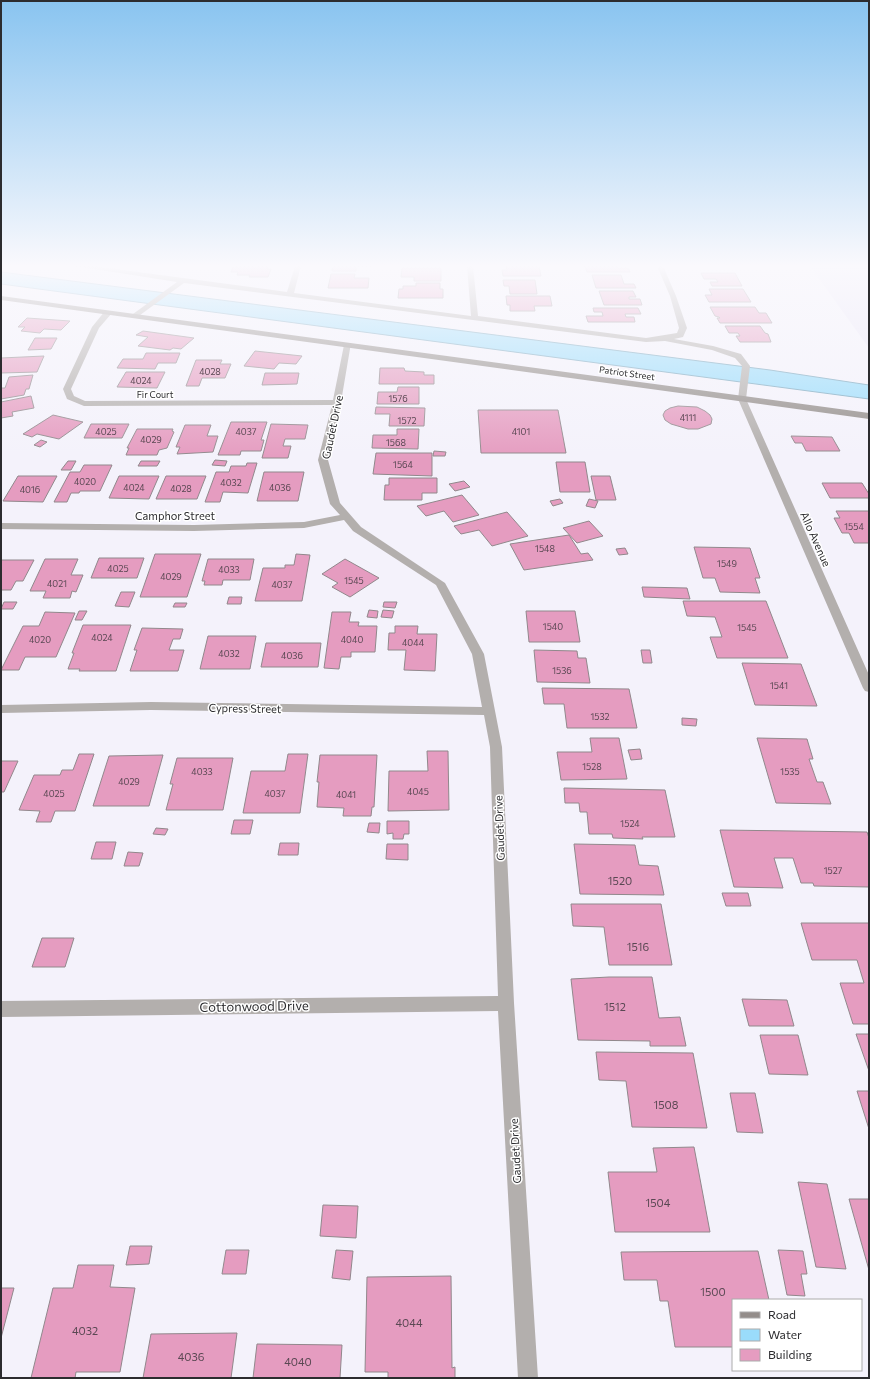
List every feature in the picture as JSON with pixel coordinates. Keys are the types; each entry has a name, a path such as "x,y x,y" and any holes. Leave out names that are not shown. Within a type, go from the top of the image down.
{"main road":[{"name":"Patriot Street","path":"249,330 869,416"}],"street":[{"name":"Fir Court","path":"94,330 67,389 70,397 84,404 337,402"},
{"path":"562,330 621,338 663,339 719,350 738,356 746,366 742,399"},
{"path":"663,339 680,335 682,330"},
{"name":"Gaudet Drive","path":"348,345 337,402 323,460 335,504 357,529 440,583 478,654 496,747 506,1003 528,1378"},
{"name":"Allo Avenue","path":"742,399 869,688"},
{"name":"Camphor Street","path":"1,526 194,528 304,526 347,517"},
{"name":"Cypress Street","path":"1,709 150,706 489,711"},
{"name":"Cottonwood Drive","path":"1,1009 506,1003"}],"shaded area":[{"path":"856,330 869,330 869,348"}],"water":[{"path":"351,330 459,330 770,370 869,385 869,399"}],"building":[{"path":"22,330 43,330 40,333"},
{"path":"727,330 763,330 768,334 771,342 740,342 736,336 740,336 738,333 729,333"},
{"path":"143,331 194,338 181,349 173,348 170,350 138,346 148,337 136,335"},
{"path":"35,338 57,338 51,349 28,350"},
{"path":"255,351 302,356 296,364 279,363 274,369 244,366"},
{"path":"146,353 180,353 176,363 158,363 155,369 117,368 123,359 143,359"},
{"path":"44,356 37,372 1,373 1,358"},
{"path":"196,360 222,360 220,364 231,364 225,378 202,378 199,386 186,386"},
{"path":"380,368 404,368 405,371 424,372 424,375 434,375 434,384 379,384"},
{"path":"126,372 165,372 157,388 117,387"},
{"path":"265,373 299,373 297,384 262,385"},
{"path":"33,375 29,389 26,389 24,395 1,399 1,388 5,388 9,377"},
{"path":"398,387 419,387 419,404 377,404 378,392 397,392"},
{"path":"31,396 34,408 12,412 13,416 1,418 1,402"},
{"path":"678,406 697,407 705,411 712,419 711,424 698,429 688,429 671,424 665,420 663,415 665,411 670,408"},
{"path":"376,407 425,408 424,426 389,426 390,414 375,414"},
{"path":"478,410 558,410 566,453 481,453"},
{"path":"53,415 83,422 59,439 37,434 32,437 23,434"},
{"path":"231,422 267,422 261,440 264,440 261,451 241,451 240,455 218,455"},
{"path":"91,424 129,424 122,438 84,438"},
{"path":"271,424 308,425 305,439 285,439 283,446 291,446 288,458 262,458"},
{"path":"185,425 211,425 207,436 218,436 213,452 177,454 180,447 176,447"},
{"path":"137,429 173,429 172,431 174,432 167,448 159,450 157,455 126,455 129,448 127,448"},
{"path":"397,429 419,429 418,449 372,448 373,435 397,435"},
{"path":"791,436 832,437 840,451 806,451 802,443 795,443"},
{"path":"41,440 47,442 40,447 34,445"},
{"path":"434,451 446,452 445,456 433,456"},
{"path":"376,453 432,453 432,476 373,474"},
{"path":"215,460 227,461 225,466 212,465"},
{"path":"68,461 76,461 71,470 61,470"},
{"path":"141,461 160,461 157,466 138,466"},
{"path":"556,462 585,462 590,492 560,492"},
{"path":"247,463 257,463 248,493 223,492 220,502 205,502 216,472 229,472 231,466 246,466"},
{"path":"84,465 112,465 100,491 80,491 79,493 71,493 67,502 54,502 70,472 80,472"},
{"path":"264,472 304,472 298,501 257,501"},
{"path":"18,476 57,476 43,502 3,501"},
{"path":"119,476 159,476 149,499 109,498"},
{"path":"166,476 206,476 197,499 156,499"},
{"path":"591,476 610,476 616,500 596,500"},
{"path":"389,478 437,478 437,493 422,493 422,500 384,500 385,485 389,485"},
{"path":"464,481 470,487 455,491 449,484"},
{"path":"822,483 862,483 869,494 869,498 830,498"},
{"path":"462,495 479,515 453,522 444,511 426,516 417,506"},
{"path":"560,499 563,503 553,506 550,501"},
{"path":"589,499 598,501 595,508 586,506"},
{"path":"836,511 869,511 869,543 854,543 849,533 842,533 834,518 840,518"},
{"path":"507,512 528,536 492,546 479,530 461,534 454,526"},
{"path":"589,521 603,536 577,543 563,528"},
{"path":"569,535 581,554 588,553 593,560 524,570 510,544"},
{"path":"694,547 750,548 760,578 755,578 760,593 720,592 715,578 703,578"},
{"path":"625,548 628,554 619,555 616,549"},
{"path":"155,554 201,554 187,597 140,597"},
{"path":"296,554 310,555 302,601 255,601 263,568 285,568 285,565 294,565"},
{"path":"99,558 144,558 137,578 91,578"},
{"path":"45,559 78,559 71,575 83,575 76,592 72,591 70,598 43,598 46,591 30,591"},
{"path":"208,559 254,559 250,580 223,580 222,585 204,585 205,581 202,581"},
{"path":"345,559 379,578 350,597 332,587 338,583 322,574"},
{"path":"1,560 34,560 23,581 16,581 11,590 1,590"},
{"path":"642,587 687,588 690,599 644,597"},
{"path":"121,592 135,592 129,607 115,606"},
{"path":"229,597 242,597 241,604 227,604"},
{"path":"683,601 766,601 788,658 717,658 710,637 722,637 715,617 687,616"},
{"path":"4,602 17,602 13,609 1,609"},
{"path":"384,602 397,602 395,608 383,607"},
{"path":"175,603 187,603 185,607 173,607"},
{"path":"369,610 378,611 377,618 367,617"},
{"path":"383,610 394,611 392,618 381,617"},
{"path":"79,611 87,611 82,620 75,620"},
{"path":"526,611 575,611 580,642 529,642"},
{"path":"45,612 75,613 56,657 25,657 19,670 1,670 23,626 39,626"},
{"path":"332,612 351,612 349,622 359,622 358,626 377,626 375,652 351,652 351,657 341,657 339,669 324,668"},
{"path":"83,625 131,625 116,671 79,671 80,669 68,669 74,653 72,653"},
{"path":"395,626 418,626 417,634 437,634 435,671 404,670 406,650 388,650 389,633 395,633"},
{"path":"142,628 183,629 180,639 173,639 169,650 184,650 178,671 130,671 137,650 134,650"},
{"path":"208,636 256,636 250,669 200,669"},
{"path":"266,643 321,643 318,667 261,667"},
{"path":"534,650 577,651 578,658 586,658 590,683 537,682"},
{"path":"641,650 650,650 652,663 643,663"},
{"path":"742,663 801,664 817,706 755,705"},
{"path":"542,688 629,689 637,728 567,728 564,704 544,704"},
{"path":"682,718 697,719 696,726 682,725"},
{"path":"590,738 619,738 627,779 561,780 557,752 592,752"},
{"path":"757,738 807,739 813,759 809,759 817,782 823,782 831,804 776,803"},
{"path":"640,749 642,759 631,760 628,750"},
{"path":"427,751 448,751 449,810 388,811 389,771 428,771"},
{"path":"79,754 94,754 75,811 55,811 51,822 36,822 40,811 19,810 34,775 60,775 62,770 73,770"},
{"path":"288,754 308,754 300,813 243,813 251,771 285,771"},
{"path":"163,755 149,806 93,806 109,756"},
{"path":"320,755 377,755 374,807 372,807 371,816 343,816 344,808 317,807 319,782 317,782"},
{"path":"177,758 233,758 223,810 166,810 173,784 170,784"},
{"path":"1,761 18,761 4,792 1,792"},
{"path":"564,788 665,790 675,837 642,837 643,839 613,838 612,834 589,834 587,812 580,812 579,803 565,803"},
{"path":"234,820 253,820 250,834 231,834"},
{"path":"387,821 409,821 409,834 404,834 403,839 393,839 393,833 387,834"},
{"path":"369,823 380,823 379,833 367,832"},
{"path":"156,828 168,829 165,835 153,834"},
{"path":"720,830 867,832 869,838 869,887 814,886 813,883 801,883 793,858 774,858 783,888 734,887"},
{"path":"96,842 116,842 112,859 91,859"},
{"path":"280,843 299,843 298,855 278,855"},
{"path":"387,844 408,844 408,860 386,859"},
{"path":"574,844 635,845 639,865 658,866 664,895 580,894"},
{"path":"128,852 143,853 139,866 124,866"},
{"path":"722,893 748,893 751,906 726,906"},
{"path":"571,904 661,904 672,965 609,965 604,927 573,926"},
{"path":"801,923 869,923 869,1024 853,1024 840,983 864,983 857,960 812,960"},
{"path":"42,938 74,938 65,967 32,967"},
{"path":"652,977 659,1018 680,1017 686,1046 650,1046 650,1041 578,1040 571,979"},
{"path":"742,999 787,1000 794,1026 749,1026"},
{"path":"856,1034 869,1034 869,1071"},
{"path":"760,1035 798,1035 808,1075 769,1074"},
{"path":"596,1052 693,1053 707,1128 632,1127 626,1081 599,1080"},
{"path":"857,1091 869,1091 869,1129"},
{"path":"730,1093 755,1093 763,1133 737,1132"},
{"path":"694,1147 710,1232 615,1232 608,1172 657,1172 653,1148"},
{"path":"798,1182 827,1184 846,1269 816,1267"},
{"path":"849,1199 869,1199 869,1270"},
{"path":"323,1205 358,1206 356,1238 320,1236"},
{"path":"130,1246 152,1246 149,1264 126,1265"},
{"path":"226,1250 249,1250 246,1274 222,1274"},
{"path":"336,1250 353,1251 350,1280 332,1278"},
{"path":"778,1250 803,1251 807,1274 801,1274 805,1296 787,1295"},
{"path":"758,1251 769,1299 732,1299 732,1347 675,1347 668,1301 660,1301 657,1280 624,1280 621,1252"},
{"path":"78,1265 114,1265 110,1287 135,1288 120,1372 76,1372 75,1378 31,1378 53,1288 73,1288"},
{"path":"451,1276 452,1368 455,1367 455,1378 388,1378 388,1372 365,1372 367,1277"},
{"path":"1,1288 14,1288 1,1338"},
{"path":"237,1333 231,1378 143,1378 151,1334"},
{"path":"257,1344 342,1345 340,1378 253,1378"}]}
